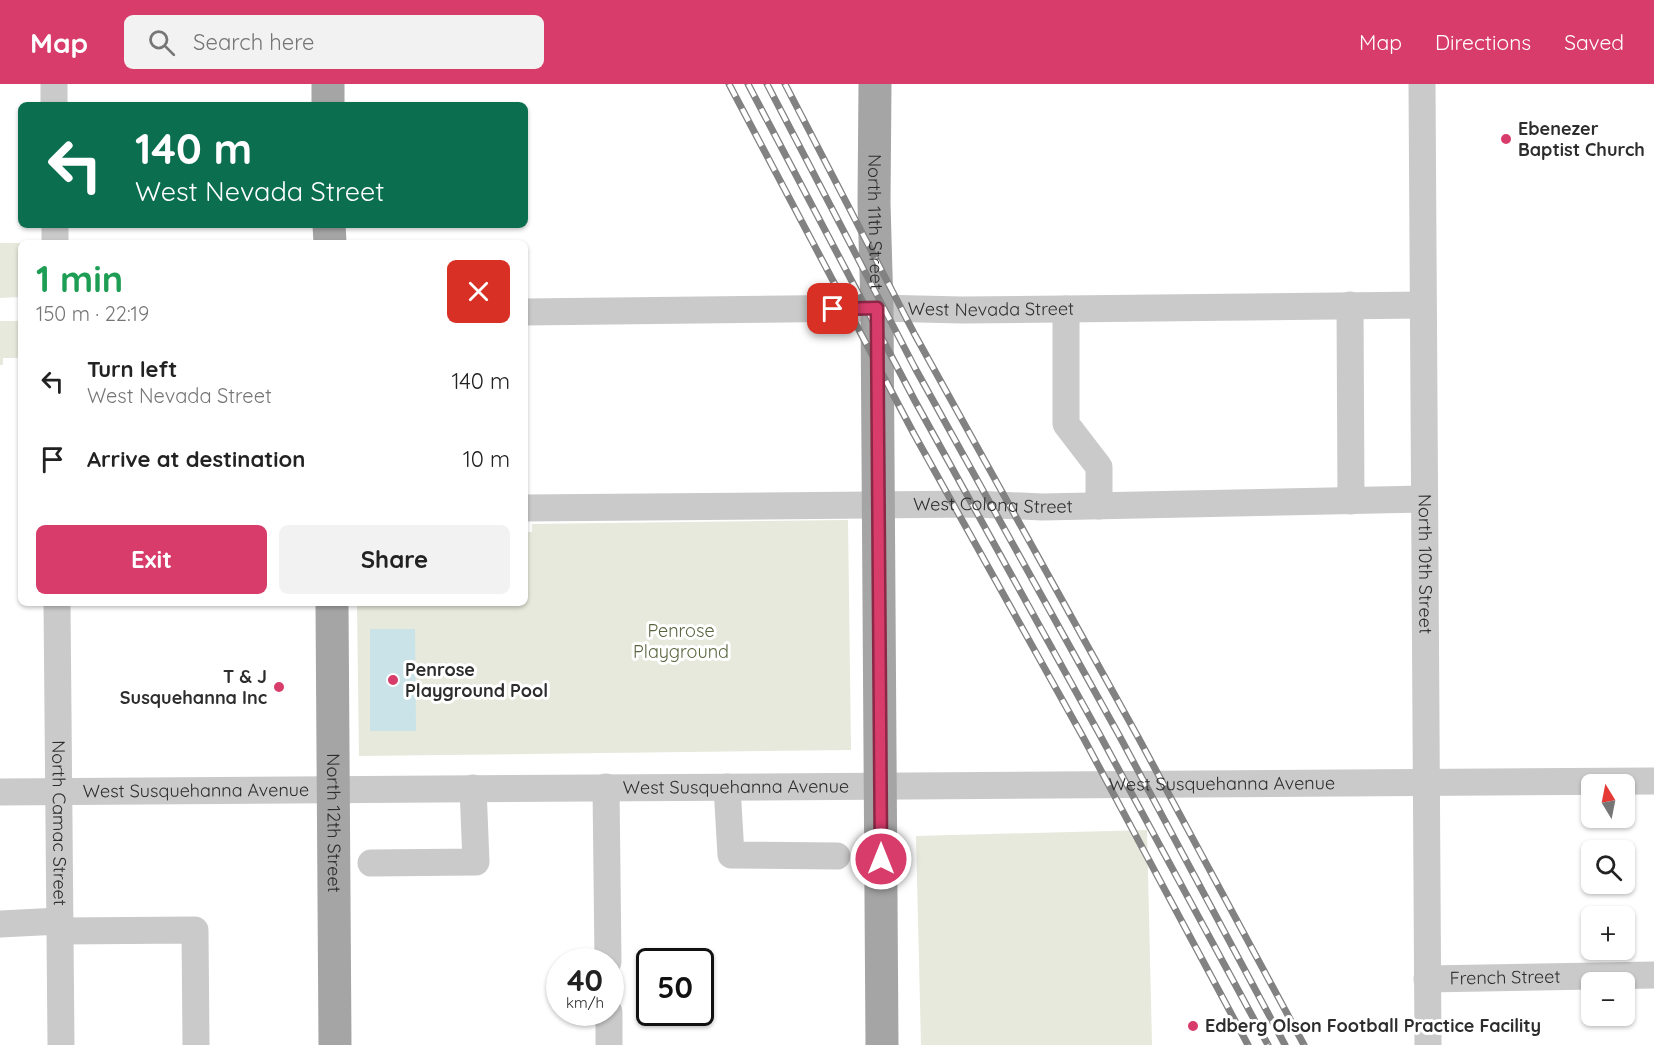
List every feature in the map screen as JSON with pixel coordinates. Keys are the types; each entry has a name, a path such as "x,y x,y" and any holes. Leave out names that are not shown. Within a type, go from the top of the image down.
{"main road":[{"path":"328,84 328,102"},
{"name":"North 11th Street","path":"875,84 874,203 877,308 882,1045"},
{"name":"North 12th Street","path":"332,606 335,1045"}],"street":[{"path":"54,84 54,102"},
{"name":"North 10th Street","path":"1422,84 1428,1045"},
{"path":"1350,305 1351,501"},
{"name":"West Nevada Street","path":"528,312 1423,305"},
{"path":"1066,309 1066,424 1099,467 1099,506"},
{"name":"West Colona Street","path":"528,508 976,504 1042,507 1424,499"},
{"name":"North Camac Street","path":"57,606 61,1045"},
{"name":"West Susquehanna Avenue","path":"0,792 1654,781"},
{"path":"727,787 731,855 837,856"},
{"path":"371,863 476,862 473,788"},
{"path":"606,788 608,948"},
{"path":"0,924 195,930 196,1045"},
{"name":"French Street","path":"1427,979 1654,975"},
{"path":"609,1026 609,1045"}],"green space":[{"path":"0,243 18,243 18,297 0,298"},
{"path":"0,321 18,321 18,358 3,358 3,365 0,365"},
{"name":"Penrose Playground","path":"848,520 851,750 359,756 357,606 528,606 528,532 532,532 532,524"},
{"path":"1147,830 1152,1045 921,1045 916,836"}],"water":[{"name":"Penrose Playground Pool","path":"370,629 415,629 416,731 370,731"}],"railway":[{"path":"729,84 914,434 1083,737 1248,1045"},
{"path":"748,84 915,401 1268,1045"},
{"path":"767,84 915,368 1120,737 1285,1045"},
{"path":"785,84 915,335 1138,737 1304,1045"}],"place":[{"name":"Ebenezer Baptist Church","path":"1506,139"},
{"name":"Penrose Playground Pool","path":"393,680"},
{"name":"T & J Susquehanna Inc","path":"279,687"},
{"name":"Edberg Olson Football Practice Facility","path":"1193,1026"}],"route":[{"path":"833,309 877,308 881,859"}]}
